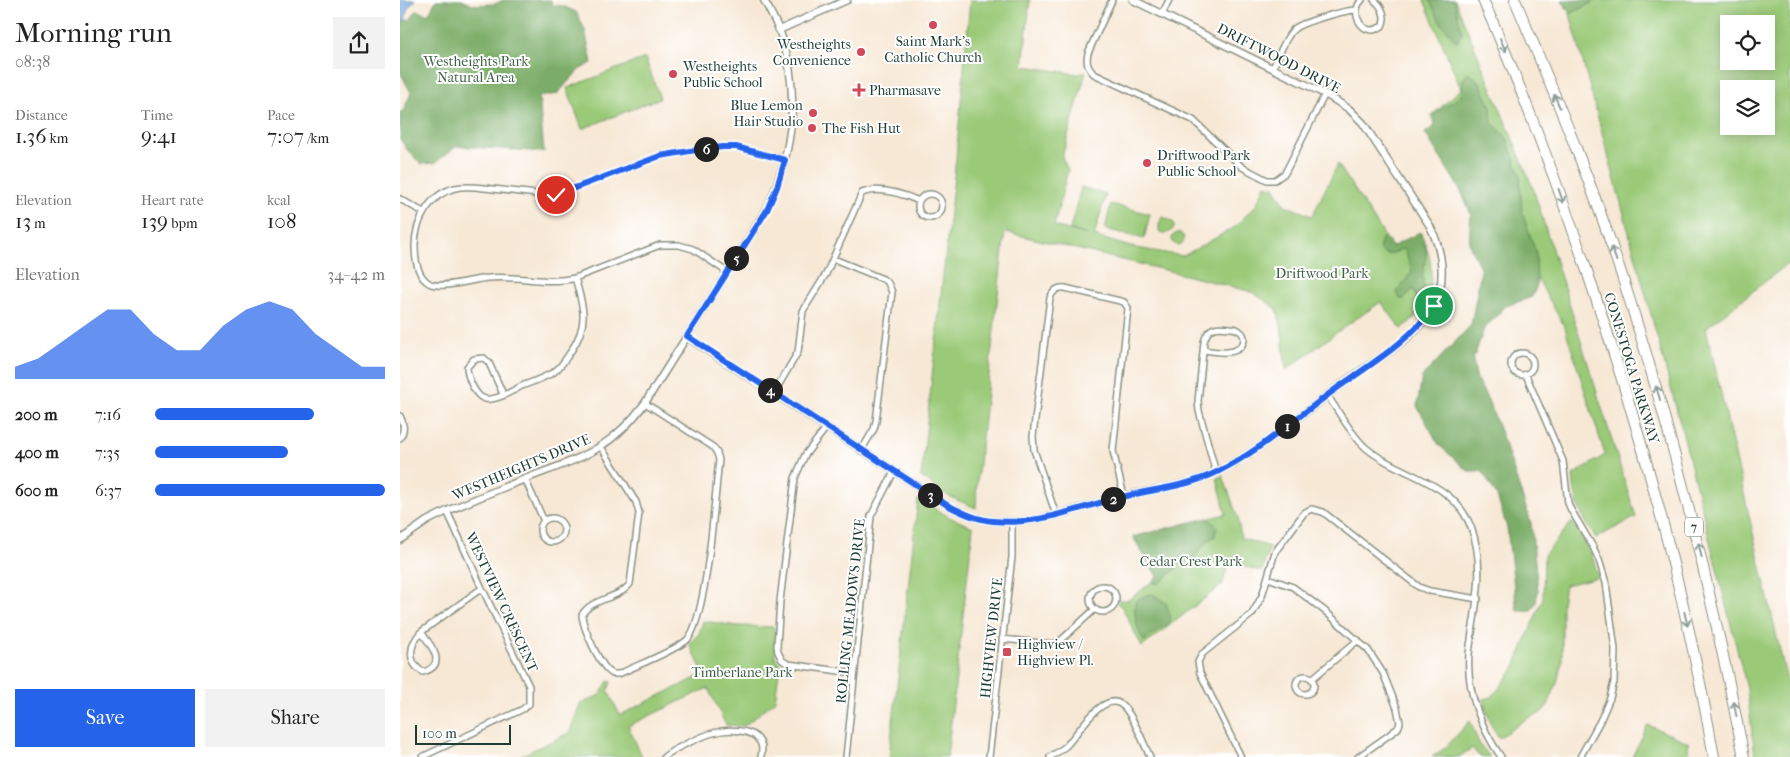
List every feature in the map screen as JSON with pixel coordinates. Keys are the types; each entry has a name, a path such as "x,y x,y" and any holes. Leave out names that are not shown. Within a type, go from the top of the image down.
{"highway":[{"name":"CONESTOGA PARKWAY","path":"1483,0 1555,177 1608,332 1649,470 1666,536 1689,632 1712,753"},
{"name":"CONESTOGA PARKWAY","path":"1515,0 1578,152 1633,309 1667,425 1697,538 1729,678 1744,757"}],"street":[{"name":"WESTHEIGHTS DRIVE","path":"400,540 427,521 447,511 575,461 601,447 619,434 645,403 767,210 777,187 785,160 791,126 791,81 788,61 779,30 764,0"},
{"path":"779,30 847,0"},
{"path":"1112,0 1088,53 1086,61 1088,69 1094,74 1193,120 1242,167 1267,180 1275,180 1285,173 1325,94"},
{"name":"DRIFTWOOD DRIVE","path":"687,336 861,451 947,505 961,512 992,521 1012,522 1028,521 1056,515 1124,496 1197,480 1216,473 1261,447 1408,336 1426,318 1434,306 1440,288 1442,268 1438,244 1430,226 1374,139 1355,115 1325,94 1133,0"},
{"path":"1162,14 1169,0"},
{"path":"1362,0 1355,10 1362,26 1366,29 1375,30 1384,23 1384,18 1379,4 1374,0"},
{"path":"1273,68 1294,28 1346,11 1355,10"},
{"path":"727,272 693,249 679,245 660,245 563,281 543,282 490,278 435,286 424,279 414,256 415,242 423,212 437,198 455,188 469,186 556,195 660,156 723,147 736,147 785,160"},
{"path":"774,393 798,352 804,310 834,259 862,193 873,191 904,194 919,201"},
{"path":"928,194 936,196 941,203 940,213 932,218 925,217 919,211 919,201 928,194"},
{"path":"400,199 423,212"},
{"path":"834,259 883,279 888,282 892,292 876,421 874,429 861,451"},
{"path":"504,394 489,362 484,358 470,361 467,373 478,396 485,399 492,399 504,394 555,371 578,341 583,329 583,305 575,278"},
{"path":"1056,515 1034,450 1033,436 1042,376 1050,298 1052,292 1057,288 1065,288 1124,302 1128,308 1113,451 1124,496"},
{"path":"1204,350 1217,352 1238,350 1243,345 1245,339 1243,333 1237,329 1216,326 1206,335 1204,350 1198,401 1216,473"},
{"path":"1518,353 1528,354 1533,360 1533,368 1526,375 1517,374 1511,366 1512,358 1518,353"},
{"path":"1526,375 1563,461 1568,503 1593,547 1606,583 1614,649 1614,682 1610,698 1600,721 1580,757"},
{"path":"1327,396 1364,446 1384,461 1430,483 1455,501 1471,526 1477,552 1480,584 1469,655 1470,684 1484,731 1501,757"},
{"path":"601,447 636,502 640,514 630,584 624,590 588,608 582,615 584,626 604,668 612,674 619,674 679,646 692,634 699,615 708,558 719,460 713,447 645,403"},
{"path":"400,416 404,430 400,438"},
{"path":"826,428 805,455 795,478 780,602 778,652 782,660 788,664 854,673"},
{"name":"ROLLING MEADOWS DRIVE","path":"846,757 871,516 894,472"},
{"path":"525,479 544,521"},
{"path":"1241,757 1200,673 1198,662 1202,654 1252,614 1262,596 1276,552 1304,513 1310,509 1323,512 1419,587 1430,591 1478,599"},
{"name":"WESTVIEW CRESCENT","path":"422,757 523,709 529,704 529,686 447,511"},
{"path":"551,518 561,522 564,535 559,541 551,543 545,541 541,536 540,529 544,521 551,518"},
{"name":"HIGHVIEW DRIVE","path":"989,757 1012,557 1012,522"},
{"path":"1268,578 1293,587 1305,595 1358,640 1368,650 1383,673 1397,708 1400,723 1398,728 1358,757"},
{"path":"1100,586 1110,588 1115,596 1114,605 1106,611 1095,609 1090,600 1092,591 1100,586"},
{"path":"421,632 429,642 436,657 436,664 432,669 423,672 416,668 412,653 413,641 421,632 482,588"},
{"path":"1002,639 1050,644 1058,643 1095,609"},
{"path":"1312,679 1358,640"},
{"path":"1050,757 1064,748 1088,717 1108,702 1120,703 1127,711 1150,757"},
{"path":"664,757 710,733 731,731 746,732 754,735 760,741 761,757"}],"green space":[{"name":"Westheights Park Natural Area","path":"436,0 462,0 472,5 495,4 503,0 551,0 552,5 563,6 576,12 585,30 592,63 579,70 557,94 539,97 544,152 457,146 435,163 421,164 408,151 400,139 400,112 403,111 411,93 400,72 400,23 410,20 417,10 428,15"},
{"name":"Driftwood Park","path":"970,0 1030,0 1023,66 1079,74 1086,72 1062,157 1068,170 1054,226 1088,235 1070,229 1081,187 1106,194 1094,236 1131,247 1183,256 1235,227 1256,205 1265,185 1274,187 1285,205 1312,216 1338,164 1392,247 1420,232 1430,259 1431,272 1427,297 1421,309 1401,329 1381,302 1286,370 1281,325 1277,309 1252,292 1005,232 977,481 976,508 950,497 921,477 956,158"},
{"path":"1424,0 1455,0 1533,188 1636,517 1596,538 1579,508 1573,475 1605,455 1565,328 1535,274 1501,290 1431,116 1461,89"},
{"path":"1429,0 1454,0 1462,32 1457,42 1441,23"},
{"path":"1562,0 1597,0 1570,14"},
{"path":"1597,0 1790,0 1790,262 1706,328 1790,694 1790,757 1755,757 1747,689 1681,426 1570,14"},
{"path":"645,58 660,98 582,129 567,88"},
{"path":"1468,72 1480,82 1491,107 1492,122 1507,138 1520,175 1522,212 1536,253 1537,285 1532,297 1506,306 1484,329 1473,360 1477,380 1488,400 1505,444 1531,523 1538,590 1536,603 1531,611 1517,611 1507,528 1497,496 1482,471 1468,471 1439,445 1417,406 1422,377 1471,325 1481,270 1469,244 1471,210 1425,133 1435,126 1434,114 1461,96 1463,80"},
{"path":"1111,204 1150,214 1144,239 1105,229"},
{"path":"1162,217 1174,223 1174,228 1169,232 1163,233 1159,231"},
{"path":"1420,232 1426,250 1423,277 1424,291 1419,299 1417,299 1414,290 1412,290 1404,299 1400,299 1397,292 1412,271 1404,248 1388,254 1379,249 1385,236 1392,247"},
{"path":"1176,233 1180,233 1184,239 1180,245 1176,245 1172,241 1172,237"},
{"name":"Cedar Crest Park","path":"1223,476 1238,518 1241,538 1270,547 1262,571 1229,563 1222,585 1142,647 1122,607 1118,604 1119,600 1128,600 1158,578 1133,537 1226,514 1217,478"},
{"path":"918,499 949,517 973,527 947,757 889,757"},
{"path":"1207,518 1217,527 1215,536 1206,542 1193,559 1182,564 1158,584 1152,582 1158,577 1133,537"},
{"path":"1572,522 1591,553 1599,577 1565,585 1562,604 1562,663 1557,683 1548,705 1541,713 1528,718 1499,738 1491,725 1483,699 1492,697 1514,669 1543,598 1544,555"},
{"path":"1153,594 1166,603 1171,618 1168,625 1144,641 1136,621 1135,605 1136,600"},
{"name":"Timberlane Park","path":"703,621 738,626 774,627 775,656 780,665 775,701 744,726 726,725 708,688 628,726 642,756 640,757 518,757 569,733 580,704 600,695 608,681 611,682 608,691 620,715 704,674 689,643 699,634"},
{"path":"1470,721 1479,743 1490,757 1480,757 1472,748 1459,757 1432,757 1446,747"},
{"path":"1648,725 1688,742 1689,757 1632,757"}],"water":[{"path":"400,0 416,0 408,8 405,20 400,23"}],"place":[{"name":"Saint Mark's Catholic Church","path":"933,25"},
{"name":"Westheights Convenience","path":"861,52"},
{"name":"Westheights Public School","path":"673,74"},
{"name":"Pharmasave","path":"859,90"},
{"name":"Blue Lemon Hair Studio","path":"813,113"},
{"name":"The Fish Hut","path":"812,128"},
{"name":"Driftwood Park Public School","path":"1147,163"},
{"name":"Highview / Highview Pl.","path":"1007,652"}],"route":[{"path":"556,195 660,156 696,150 736,147 785,160 777,187 767,210 687,336 947,505 961,512 992,521 1028,521 1056,515 1124,496 1197,480 1216,473 1261,447 1408,336 1426,318 1434,306"}]}
